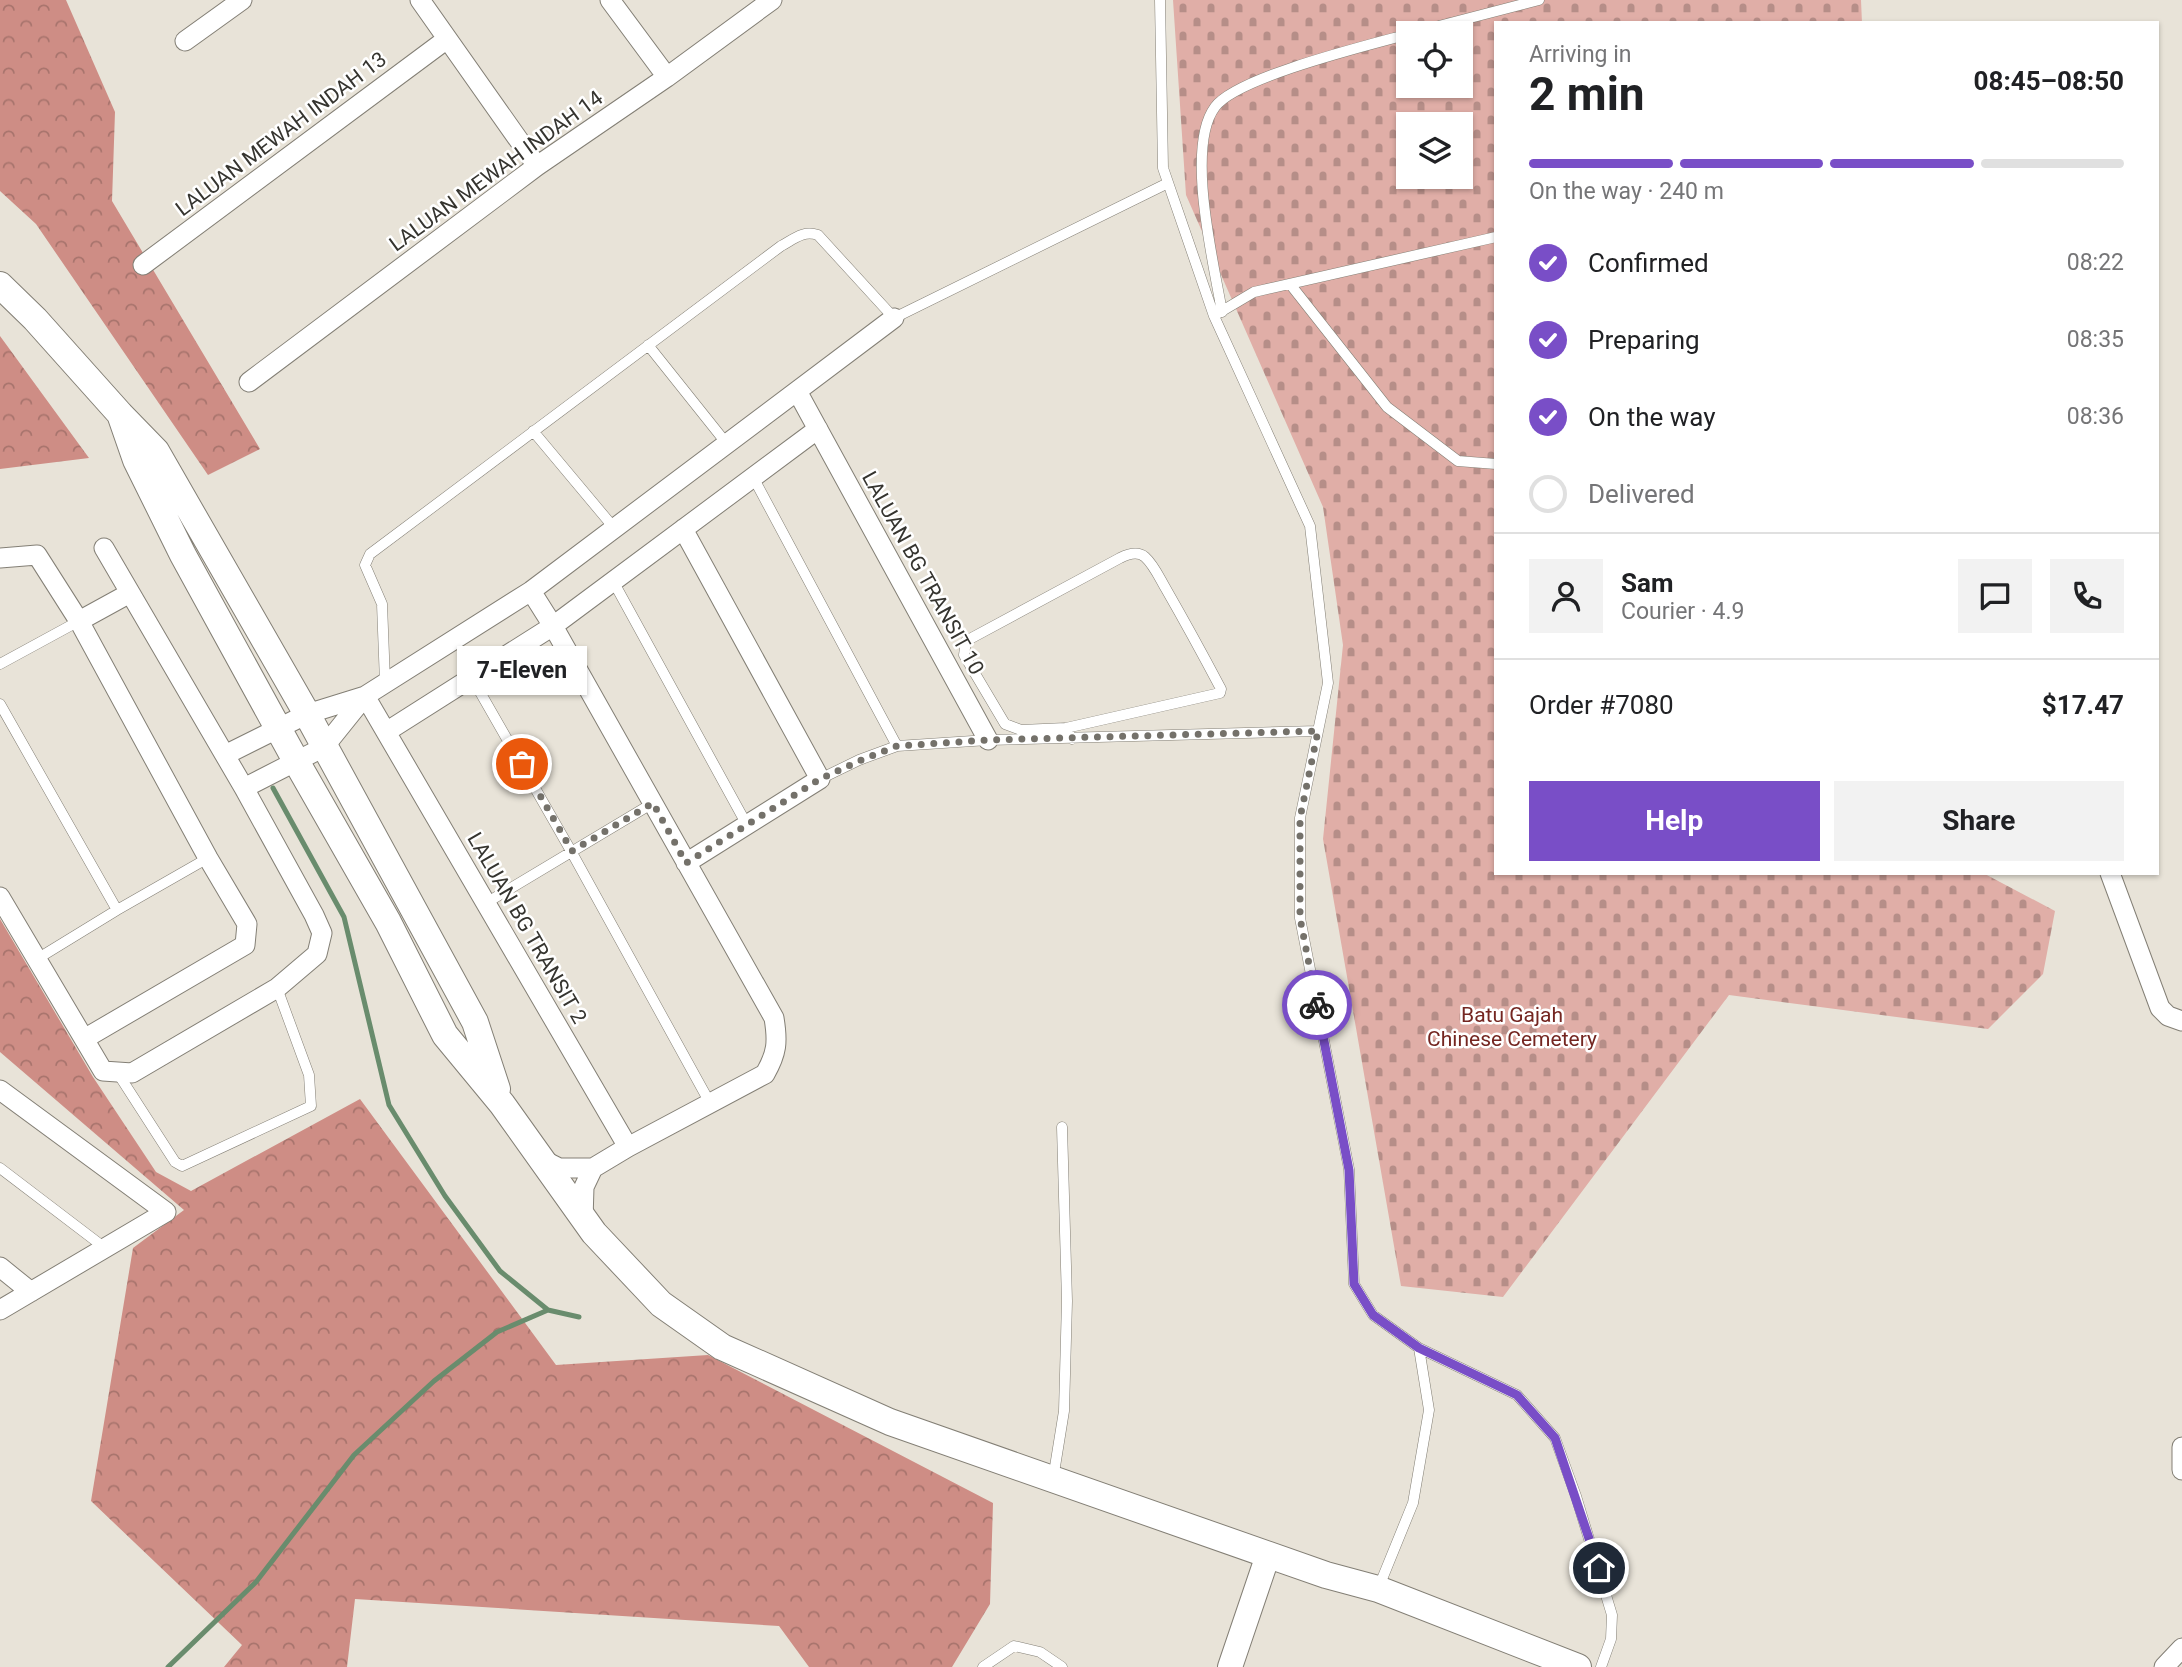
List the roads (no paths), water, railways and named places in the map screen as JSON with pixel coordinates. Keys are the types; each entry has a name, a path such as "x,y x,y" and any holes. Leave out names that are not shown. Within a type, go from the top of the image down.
{"main road":[{"path":"0,285 35,319 156,451 307,714 475,1022 502,1104"},
{"path":"120,414 135,460 183,555 388,922 445,1035 502,1104 583,1220 661,1304 722,1347 890,1422 1326,1575 1377,1589 1578,1667"}],"street":[{"path":"185,41 242,0"},
{"path":"420,0 537,166"},
{"path":"610,0 667,77"},
{"name":"LALUAN MEWAH INDAH 14","path":"249,383 537,166 667,77 772,0"},
{"name":"LALUAN MEWAH INDAH 13","path":"143,265 447,40"},
{"path":"225,755 307,714 365,696 531,591 894,318"},
{"name":"LALUAN BG TRANSIT 10","path":"797,391 988,740"},
{"path":"386,732 553,626 818,429"},
{"path":"683,529 820,779 686,863"},
{"path":"0,897 103,1071 132,1073 277,988 317,954 322,933 244,788 104,548"},
{"path":"0,558 37,555 79,621 208,858 247,924 245,946 84,1039"},
{"path":"531,591 774,1018 777,1034 775,1055 765,1074 593,1168 559,1168 539,1158"},
{"path":"79,621 130,593"},
{"path":"244,788 324,747 365,696"},
{"name":"LALUAN BG TRANSIT 2","path":"365,696 628,1147"},
{"path":"2111,875 2160,1008 2168,1016 2182,1021"},
{"path":"0,1090 166,1212 0,1310"},
{"path":"583,1220 584,1187 593,1168"},
{"path":"0,1267 31,1292"},
{"path":"2182,1447 2182,1470"},
{"path":"1230,1667 1268,1555"},
{"path":"2164,1667 2182,1648"}],"lane":[{"path":"1160,0 1163,168 1218,314 1310,526 1328,683 1300,818 1300,918 1349,1170 1354,1284 1373,1315 1419,1348 1517,1395 1555,1438 1580,1508 1612,1615 1611,1639 1601,1667"},
{"path":"1459,21 1539,0"},
{"path":"1218,314 1204,205 1202,139 1214,108 1234,90 1332,55 1396,38"},
{"path":"385,684 382,604 365,565 370,554 781,246 801,234 818,235 894,318 1168,183"},
{"path":"1218,314 1254,292 1494,237"},
{"path":"1290,284 1387,407 1458,461 1494,464"},
{"path":"648,345 727,444"},
{"path":"533,431 615,529"},
{"path":"753,477 897,746"},
{"path":"1133,554 1145,556 1189,629 1221,689 1220,693 1066,728 1021,730 1005,724 964,654 966,642 1120,558 1133,554"},
{"path":"614,581 747,825"},
{"path":"0,664 79,621"},
{"path":"472,678 572,851 710,1102"},
{"path":"0,704 117,910"},
{"path":"1066,728 1072,739"},
{"path":"820,779 897,746 988,740 1318,731"},
{"path":"486,903 653,803"},
{"path":"37,959 208,858"},
{"path":"117,1072 175,1162 181,1166 311,1106 309,1075 277,988"},
{"path":"1053,1479 1064,1410 1067,1301 1062,1127"},
{"path":"0,1168 105,1248"},
{"path":"1377,1589 1413,1503 1427,1423 1429,1410 1419,1348"},
{"path":"983,1667 1014,1646 1040,1652 1062,1667"}],"waterway":[{"path":"273,788 344,917 389,1105 445,1196 500,1271 548,1310"},
{"path":"168,1667 256,1582 354,1455 434,1381 497,1332 548,1310 579,1317"}],"place":[{"name":"7-Eleven","path":"522,764"}],"park label":[{"name":"Batu Gajah Chinese Cemetery","path":"1512,1027"}]}
